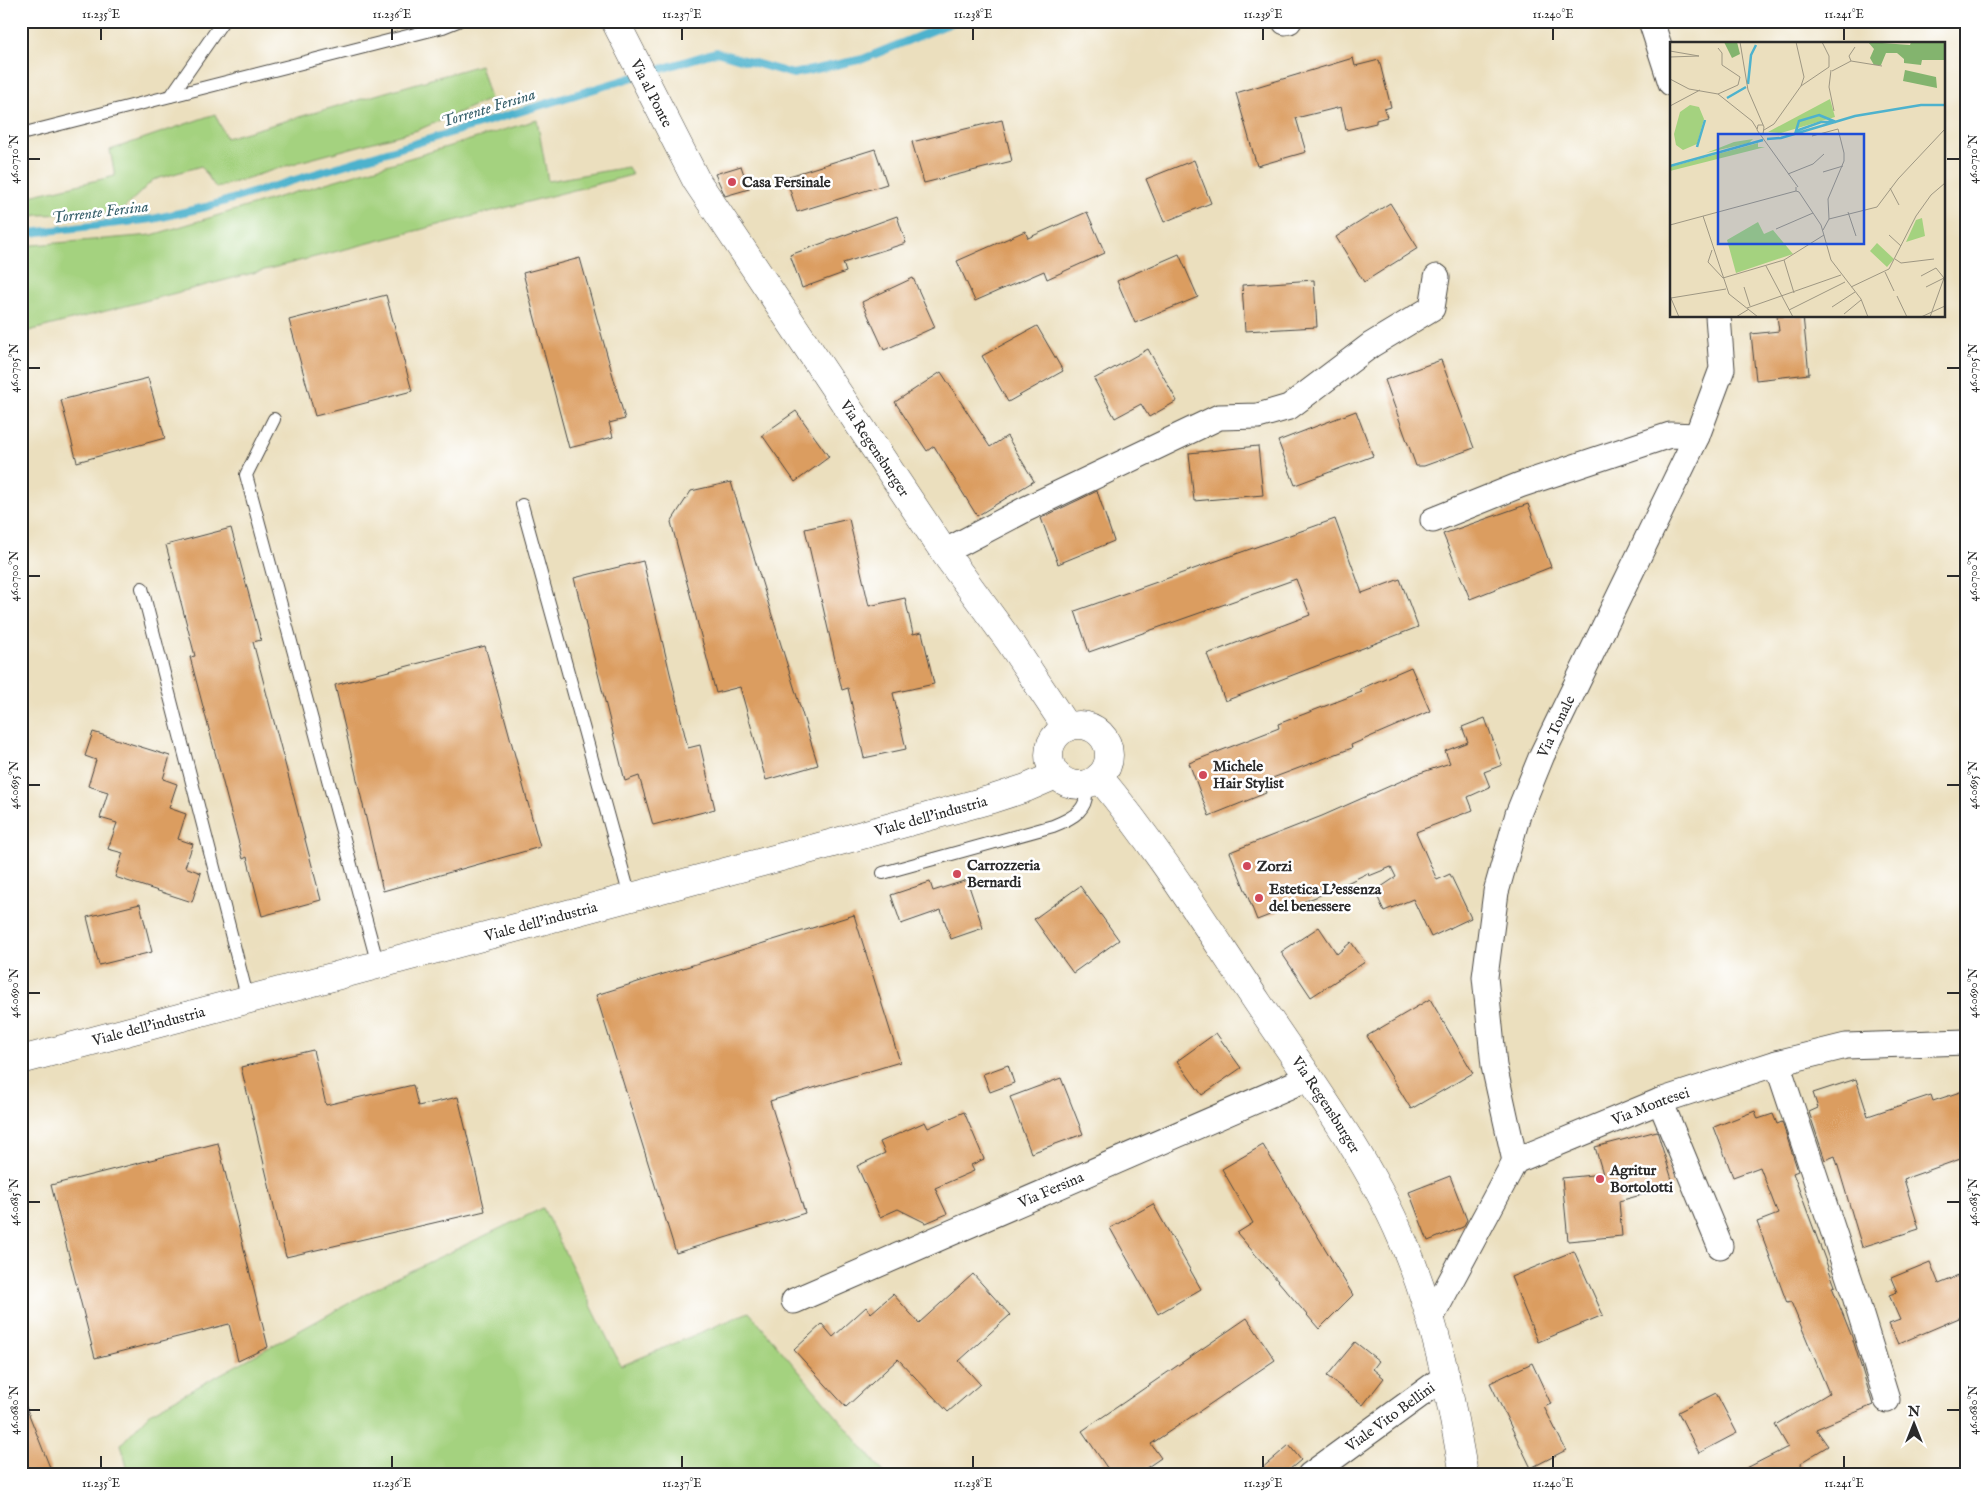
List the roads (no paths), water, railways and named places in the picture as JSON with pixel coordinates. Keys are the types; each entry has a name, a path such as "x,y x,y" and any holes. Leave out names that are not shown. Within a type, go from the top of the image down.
{"main road":[{"name":"Via al Ponte","path":"616,21 687,166"},
{"name":"Via Regensburger","path":"687,166 944,552 1010,642 1068,728"},
{"path":"1086,726 1102,736 1109,753 1105,770 1092,781 1069,784 1056,775 1050,761 1050,751 1059,733 1068,728 1086,726"},
{"name":"Viale dell'industria","path":"21,1060 992,799 1026,788 1056,775"},
{"name":"Via Regensburger","path":"1092,781 1159,855 1366,1168 1402,1238 1432,1316 1446,1376 1464,1475"}],"street":[{"path":"1651,21 1670,81"},
{"path":"944,552 1026,509 1219,417 1258,416 1289,407 1371,346 1432,308 1437,277"},
{"name":"Via Tonale","path":"1515,1160 1494,1066 1485,977 1496,892 1518,814 1542,755 1697,436 1722,369 1718,318"},
{"path":"1433,520 1520,485 1670,435 1697,436"},
{"name":"Via Montesei","path":"1515,1160 1660,1101 1777,1063 1846,1046 1966,1042"},
{"path":"1777,1063 1854,1293 1887,1400"},
{"name":"Via Fersina","path":"794,1301 1308,1078"},
{"path":"1660,1101 1720,1246"},
{"path":"1432,1316 1515,1160"},
{"name":"Viale Vito Bellini","path":"1310,1475 1446,1376"}],"lane":[{"path":"171,96 223,21"},
{"path":"21,134 443,27 458,21"},
{"path":"274,419 246,475 378,965"},
{"path":"522,505 630,897"},
{"path":"142,588 248,1000"},
{"path":"883,873 1053,826 1071,818 1083,808 1092,781"}],"waterway":[{"name":"Torrente Fersina","path":"648,73 716,52 793,74 863,59 956,21"},
{"name":"Torrente Fersina","path":"21,234 153,219 206,207 637,76"}],"place":[{"name":"Casa Fersinale","path":"732,182"},
{"name":"Michele Hair Stylist","path":"1203,775"},
{"name":"Zorzi","path":"1247,866"},
{"name":"Carrozzeria Bernardi","path":"957,874"},
{"name":"Estetica L'essenza del benessere","path":"1259,898"},
{"name":"Agritur Bortolotti","path":"1600,1179"}]}
